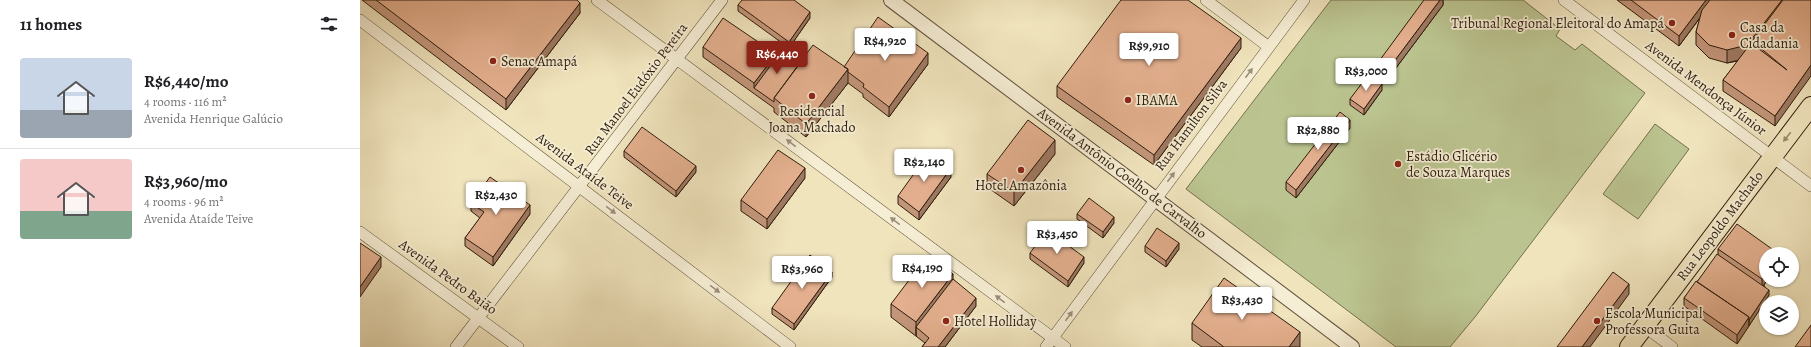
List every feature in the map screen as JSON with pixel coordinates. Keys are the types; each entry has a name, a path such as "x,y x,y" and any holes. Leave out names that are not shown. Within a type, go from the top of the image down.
{"main road":[{"name":"Rua Leopoldo Machado","path":"1629,347 1811,106"}],"street":[{"path":"598,0 678,59 1049,343 1065,347"},
{"name":"Rua Manoel Eudóxio Pereira","path":"456,347 722,0"},
{"name":"Avenida Antônio Coelho de Carvalho","path":"891,0 1352,347"},
{"path":"1206,0 1268,48"},
{"name":"Rua Hamilton Silva","path":"1049,343 1155,198 1304,0"},
{"name":"Avenida Mendonça Júnior","path":"1564,0 1811,186"},
{"name":"Avenida Ataíde Teive","path":"360,20 790,347"},
{"name":"Avenida Pedro Baião","path":"360,232 518,347"},
{"path":"1644,326 1672,347"}],"green space":[{"name":"Estádio Glicério de Souza Marques","path":"1331,0 1523,0 1560,29 1556,36 1575,50 1582,44 1645,93 1475,317 1450,347 1396,347 1186,189"},
{"path":"1655,124 1689,149 1638,219 1603,194"}],"building":[{"name":"Senac Amapá","path":"376,0 577,0 580,3 506,99"},
{"path":"742,0 794,0 810,12 789,42 738,5"},
{"path":"1121,0 1188,0 1241,38 1154,155 1057,86"},
{"path":"1424,0 1440,0 1384,75 1374,68"},
{"name":"Tribunal Regional Eleitoral do Amapá","path":"1631,0 1706,0 1679,36"},
{"name":"Casa da Cidadania","path":"1710,0 1782,0 1747,45 1727,50 1709,45 1696,32 1702,10"},
{"path":"1783,0 1811,0 1811,65 1775,116 1723,80 1751,43 1787,70 1752,41"},
{"path":"878,17 928,53 889,107 863,87 864,84 848,72 848,69 844,67"},
{"path":"723,18 776,54 754,83 703,47"},
{"name":"Residencial Joana Machado","path":"813,45 848,69 806,124 774,98"},
{"path":"782,50 801,62 774,98 774,102 754,88"},
{"path":"1369,74 1382,84 1364,109 1350,99"},
{"path":"1340,112 1350,120 1296,190 1286,182"},
{"name":"Hotel Amazônia","path":"1028,120 1055,140 1014,192 987,174"},
{"path":"642,127 696,166 676,191 624,151"},
{"path":"778,150 805,168 767,219 741,200"},
{"path":"928,154 951,168 919,212 898,196"},
{"path":"490,177 530,205 493,257 465,238 484,212 471,203"},
{"path":"1089,198 1114,217 1103,232 1077,214"},
{"path":"1737,224 1769,247 1759,247 1759,277 1718,249"},
{"path":"1157,228 1179,243 1166,261 1145,246"},
{"path":"1047,230 1084,257 1068,281 1030,253"},
{"path":"360,243 381,257 360,287"},
{"path":"1717,254 1759,283 1759,287 1765,287 1769,290 1766,295 1759,295 1759,305 1749,320 1749,317 1697,282"},
{"path":"810,255 832,272 794,324 772,308"},
{"path":"928,255 953,274 916,322 891,304"},
{"name":"Escola Municipal Professora Guita","path":"1613,272 1629,284 1582,347 1557,347"},
{"path":"1224,278 1300,332 1289,347 1224,347 1192,323"},
{"name":"Hotel Holliday","path":"953,279 976,298 938,347 922,347 929,338 916,327"},
{"path":"1696,281 1749,317 1737,335 1684,298"},
{"path":"1811,325 1811,347 1795,347"}],"place":[{"name":"Tribunal Regional Eleitoral do Amapá","path":"1672,23"},
{"name":"Casa da Cidadania","path":"1732,35"},
{"name":"Senac Amapá","path":"493,61"},
{"name":"Residencial Joana Machado","path":"812,96"},
{"name":"IBAMA","path":"1128,100"},
{"name":"Estádio Glicério de Souza Marques","path":"1398,164"},
{"name":"Hotel Amazônia","path":"1021,170"},
{"name":"Hotel Holliday","path":"946,321"},
{"name":"Escola Municipal Professora Guita","path":"1597,321"}]}
